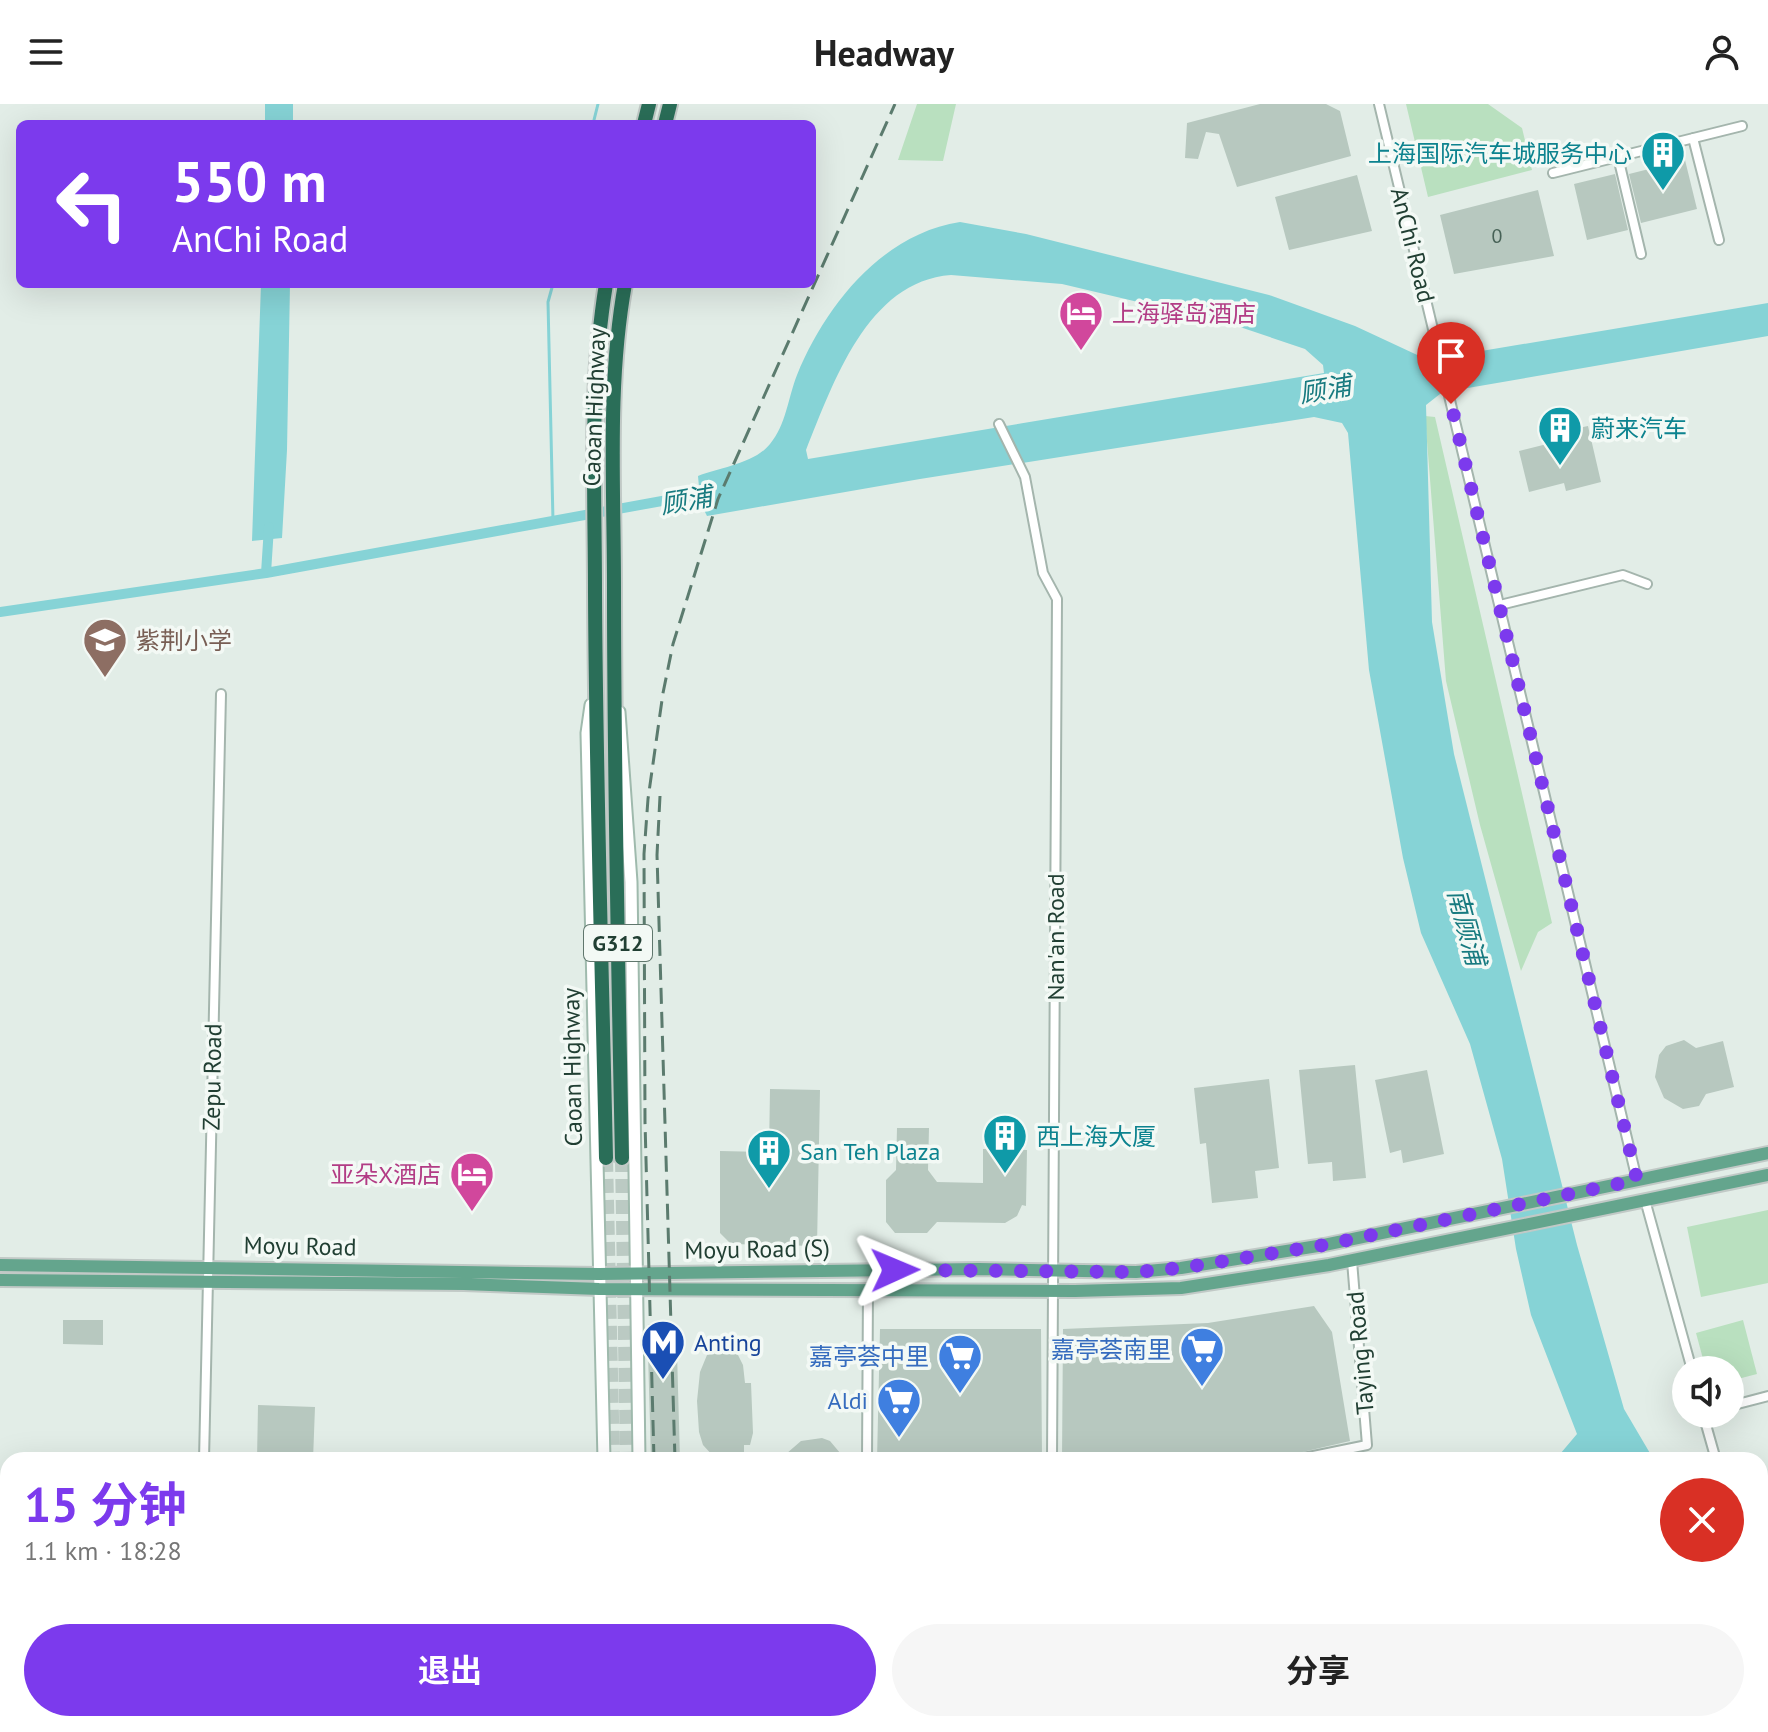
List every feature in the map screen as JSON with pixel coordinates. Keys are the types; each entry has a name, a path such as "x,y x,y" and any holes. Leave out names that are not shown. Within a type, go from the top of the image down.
{"highway":[{"name":"Caoan Highway","path":"606,288 594,385 595,674 614,1158 614,389 618,324 624,288"}],"main road":[{"name":"Caoan Highway","path":"595,674 587,733 604,1452"},
{"name":"Caoan Highway","path":"614,676 623,735 631,882 639,1452"},
{"name":"Moyu Road (S)","path":"599,1274 979,1269 1053,1272 1181,1268 1309,1248 1768,1153"},
{"name":"Moyu Road (S)","path":"599,1289 1181,1288 1352,1261 1768,1175"},
{"name":"Moyu Road","path":"0,1265 599,1274"},
{"name":"Moyu Road","path":"0,1280 599,1289"}],"street":[{"name":"AnChi Road","path":"1379,104 1637,1180"},
{"path":"1553,173 1742,126"},
{"path":"1693,138 1719,240"},
{"path":"1618,157 1641,254"},
{"name":"Nan'an Road","path":"999,424 1021,465 1043,573 1057,599 1052,1452"},
{"path":"1500,605 1623,575 1647,584"},
{"name":"Zepu Road","path":"204,1452 221,694"},
{"path":"1645,1200 1688,1356"},
{"name":"Taying Road","path":"1333,1452 1367,1445 1352,1261"},
{"path":"867,1452 868,1289"},
{"path":"1744,1402 1768,1396"},
{"path":"1707,1428 1714,1452"}],"green space":[{"path":"917,104 956,104 943,161 898,160"},
{"path":"1406,104 1488,104 1522,128 1532,170 1428,197"},
{"path":"1425,416 1435,417 1552,923 1538,932 1521,971 1480,825 1446,681"},
{"path":"1768,1210 1768,1283 1701,1297 1687,1227"},
{"path":"1743,1320 1757,1374 1744,1377 1744,1356 1702,1356 1696,1333"}],"water":[{"path":"265,104 293,104 293,120 265,120"},
{"name":"南顾浦","path":"960,222 1026,234 1269,295 1355,326 1428,360 1768,303 1768,336 1462,389 1440,394 1426,405 1432,622 1454,754 1577,1245 1624,1409 1649,1452 1562,1452 1577,1434 1531,1315 1516,1249 1502,1159 1470,1044 1421,933 1403,858 1369,670 1348,433 1342,423 1314,417 707,516 701,504 674,506 671,496 699,487 698,476 764,451 780,428 797,375 823,324 860,277 906,241 932,229","holes":["951,275 1062,284 1231,324 1305,349 1323,365 1324,373 808,459 806,450 828,396 857,340 875,316 897,296 922,282"]},
{"path":"261,288 290,288 282,538 252,541"}],"building":[{"path":"1260,104 1326,104 1340,111 1351,156 1237,187 1219,134 1206,132 1198,159 1185,158 1187,123"},
{"name":"上海国际汽车城服务中心","path":"1685,160 1697,209 1641,223 1629,174"},
{"path":"1615,174 1628,230 1587,240 1574,184"},
{"path":"1357,175 1372,231 1289,250 1275,197"},
{"path":"1538,190 1554,256 1454,274 1440,215"},
{"name":"蔚来汽车","path":"1588,426 1601,482 1566,491 1564,483 1529,492 1519,451 1571,438 1569,430"},
{"path":"1684,1040 1696,1048 1723,1041 1734,1087 1706,1094 1699,1106 1683,1109 1664,1098 1655,1077 1659,1055 1666,1046"},
{"path":"1355,1065 1366,1178 1333,1181 1332,1162 1308,1164 1299,1070"},
{"path":"1427,1070 1444,1154 1403,1163 1401,1150 1390,1153 1375,1080"},
{"path":"1269,1079 1279,1168 1255,1171 1258,1198 1212,1203 1206,1143 1200,1144 1194,1088"},
{"name":"San Teh Plaza","path":"770,1089 820,1090 817,1246 731,1244 720,1233 720,1151 769,1152"},
{"name":"西上海大厦","path":"897,1128 929,1128 928,1170 937,1182 983,1183 983,1149 1027,1150 1026,1206 1022,1205 1017,1216 1005,1223 937,1222 927,1233 895,1233 886,1222 886,1180 896,1170"},
{"name":"嘉亭荟南里","path":"1314,1306 1332,1332 1350,1441 1303,1452 1062,1452 1063,1329 1208,1323"},
{"path":"63,1320 103,1320 103,1345 63,1344"},
{"name":"嘉亭荟中里","path":"880,1329 1041,1329 1042,1452 877,1452"},
{"path":"721,1348 738,1355 743,1365 745,1383 751,1383 753,1433 750,1445 744,1445 744,1452 709,1452 703,1445 697,1401 700,1372 707,1355"},
{"name":"Anting","path":"677,1352 680,1452 651,1452 648,1353"},
{"path":"258,1405 315,1407 313,1452 257,1452"},
{"path":"822,1438 830,1441 839,1452 788,1452 801,1441"}],"waterway":[{"path":"594,120 598,104"},
{"path":"552,288 548,302 553,521"},
{"name":"顾浦","path":"0,612 266,573 684,497"},
{"path":"266,573 269,527"}],"tunnel":[{"path":"606,1158 613,1452"},
{"path":"622,1158 627,1452"}],"railway":[{"path":"816,280 895,104"},
{"path":"654,1452 645,1122 644,854 648,799 673,644 718,499 813,288"},
{"path":"660,796 657,855 675,1452"}],"place":[{"name":"上海国际汽车城服务中心","path":"1663,192"},
{"name":"上海驿岛酒店","path":"1081,352"},
{"name":"蔚来汽车","path":"1560,467"},
{"name":"紫荆小学","path":"105,679"},
{"name":"西上海大厦","path":"1005,1175"},
{"name":"San Teh Plaza","path":"769,1190"},
{"name":"亚朵X酒店","path":"472,1213"},
{"name":"Anting","path":"663,1381"},
{"name":"嘉亭荟南里","path":"1202,1388"},
{"name":"嘉亭荟中里","path":"960,1395"},
{"name":"Aldi","path":"899,1439"}],"route":[{"path":"895,1270 1136,1272 1181,1268 1324,1245 1637,1180 1451,404"}]}
